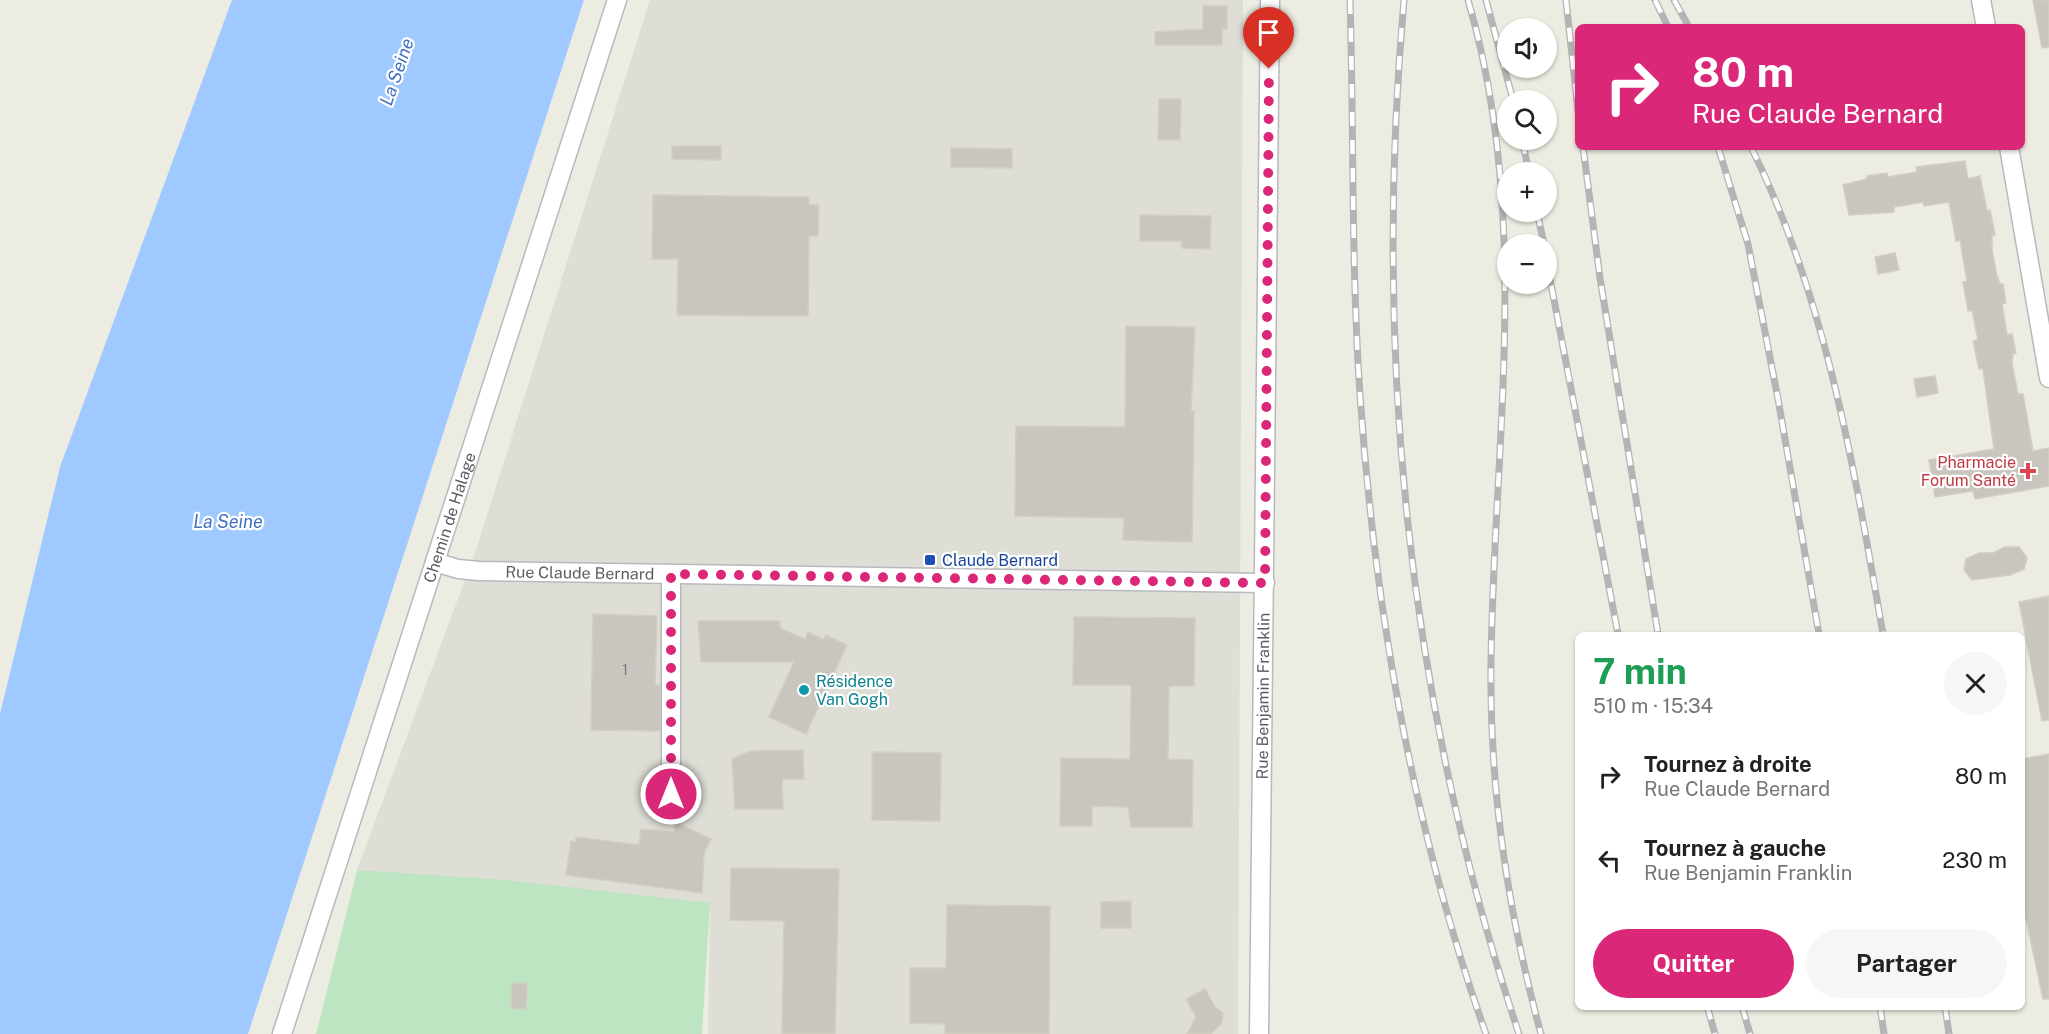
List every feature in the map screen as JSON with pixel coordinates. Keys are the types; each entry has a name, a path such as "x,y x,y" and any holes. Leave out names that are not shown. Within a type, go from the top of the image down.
{"street":[{"name":"Chemin de Halage","path":"282,1034 617,0"},
{"name":"Rue Benjamin Franklin","path":"1258,1034 1270,0"},
{"path":"1982,0 1986,24"},
{"path":"2010,150 2049,378"},
{"name":"Rue Claude Bernard","path":"435,562 458,569 480,571 1265,583"},
{"path":"671,574 671,794"}],"shaded area":[{"path":"650,0 1243,0 1238,1034 708,1034 710,903 357,870 475,553"}],"green space":[{"path":"357,870 506,880 710,903 702,1034 316,1034"}],"water":[{"name":"La Seine","path":"232,0 584,0 248,1034 0,1034 0,714 60,467"}],"building":[{"path":"2033,0 2049,0 2049,47 2042,48"},
{"path":"1203,6 1227,6 1227,29 1222,29 1222,45 1155,45 1155,32 1203,29"},
{"path":"1159,99 1181,99 1180,140 1158,140"},
{"path":"672,146 721,146 721,160 672,159"},
{"path":"951,148 1012,149 1012,168 951,167"},
{"path":"1965,161 1968,179 1980,176 1987,211 1990,210 1995,235 1992,235 1992,250 1997,276 2000,284 2003,284 2006,303 2002,304 2007,335 2012,334 2016,353 2013,354 2012,363 2018,394 2023,394 2033,451 2049,448 2049,486 1975,499 1973,491 1935,497 1929,460 1994,449 1983,369 1979,369 1973,341 1978,340 1972,310 1968,311 1963,282 1967,281 1960,240 1956,241 1949,202 1924,206 1923,202 1894,207 1894,212 1849,215 1843,185 1867,179 1867,176 1887,173 1888,177 1917,172 1916,167"},
{"path":"653,195 809,197 809,205 819,205 818,236 809,236 808,316 677,315 678,259 652,259"},
{"path":"1140,215 1211,216 1210,249 1182,248 1182,241 1140,241"},
{"path":"1895,253 1899,270 1878,274 1875,257"},
{"path":"1126,326 1195,327 1191,411 1194,411 1192,542 1123,540 1124,518 1015,516 1016,426 1125,427"},
{"path":"1935,376 1938,393 1917,397 1914,379"},
{"path":"2005,547 2019,547 2027,558 2024,569 2010,575 1972,580 1964,570 1966,559 1979,553 1993,553"},
{"path":"2049,596 2049,720 2042,721 2019,602"},
{"path":"593,614 657,616 655,685 660,685 660,731 591,730"},
{"path":"1074,617 1195,618 1194,686 1169,686 1168,759 1193,760 1192,827 1131,827 1128,807 1092,806 1092,826 1060,826 1061,758 1130,759 1131,685 1073,685"},
{"name":"Résidence Van Gogh","path":"698,621 780,621 780,628 805,639 808,632 824,640 826,635 847,645 806,734 769,717 794,662 701,662"},
{"path":"803,750 804,779 782,779 783,809 735,809 732,759 751,751"},
{"path":"872,752 941,753 940,821 872,820"},
{"path":"2049,754 2049,999 2043,999 2025,914 2025,758"},
{"path":"675,822 711,839 704,853 702,893 566,875 571,841 576,842 576,837 639,845 641,829 674,832"},
{"path":"731,868 839,869 835,1034 782,1034 784,921 730,920"},
{"path":"1131,901 1131,928 1101,928 1101,902"},
{"path":"947,905 1050,906 1049,1034 945,1034 945,1024 910,1023 910,968 946,968"},
{"path":"512,983 527,984 526,1009 511,1008"},
{"path":"1205,989 1215,1007 1223,1013 1222,1023 1211,1034 1187,1034 1196,1017 1186,999"}],"railway":[{"path":"1350,0 1357,346 1376,558 1401,719 1418,799 1460,957 1486,1034"},
{"path":"1404,0 1395,131 1393,262 1397,393 1408,523 1425,653 1449,781 1481,908 1519,1034"},
{"path":"1468,0 1487,82 1499,164 1504,246 1505,329 1491,661 1493,755 1510,896 1541,1034"},
{"path":"1486,0 1510,90"},
{"path":"1566,0 1575,82"},
{"path":"1655,0 1667,24"},
{"path":"1674,0 1687,24"},
{"path":"1524,150 1527,162"},
{"path":"1583,150 1600,278 1658,632"},
{"path":"1719,150 1748,244 1819,632"},
{"path":"1752,150 1800,264 1819,325 1849,447 1883,632"},
{"path":"1539,222 1542,234"},
{"path":"1553,294 1618,632"},
{"path":"1708,1010 1715,1034"},
{"path":"1743,1010 1750,1034"},
{"path":"1881,1010 1884,1034"},
{"path":"1946,1010 1949,1034"}],"place":[{"name":"Pharmacie Forum Santé","path":"2028,471"},
{"name":"Claude Bernard","path":"930,560"},
{"name":"Résidence Van Gogh","path":"804,690"}],"route":[{"path":"671,794 671,574 1265,583 1269,69"}]}
